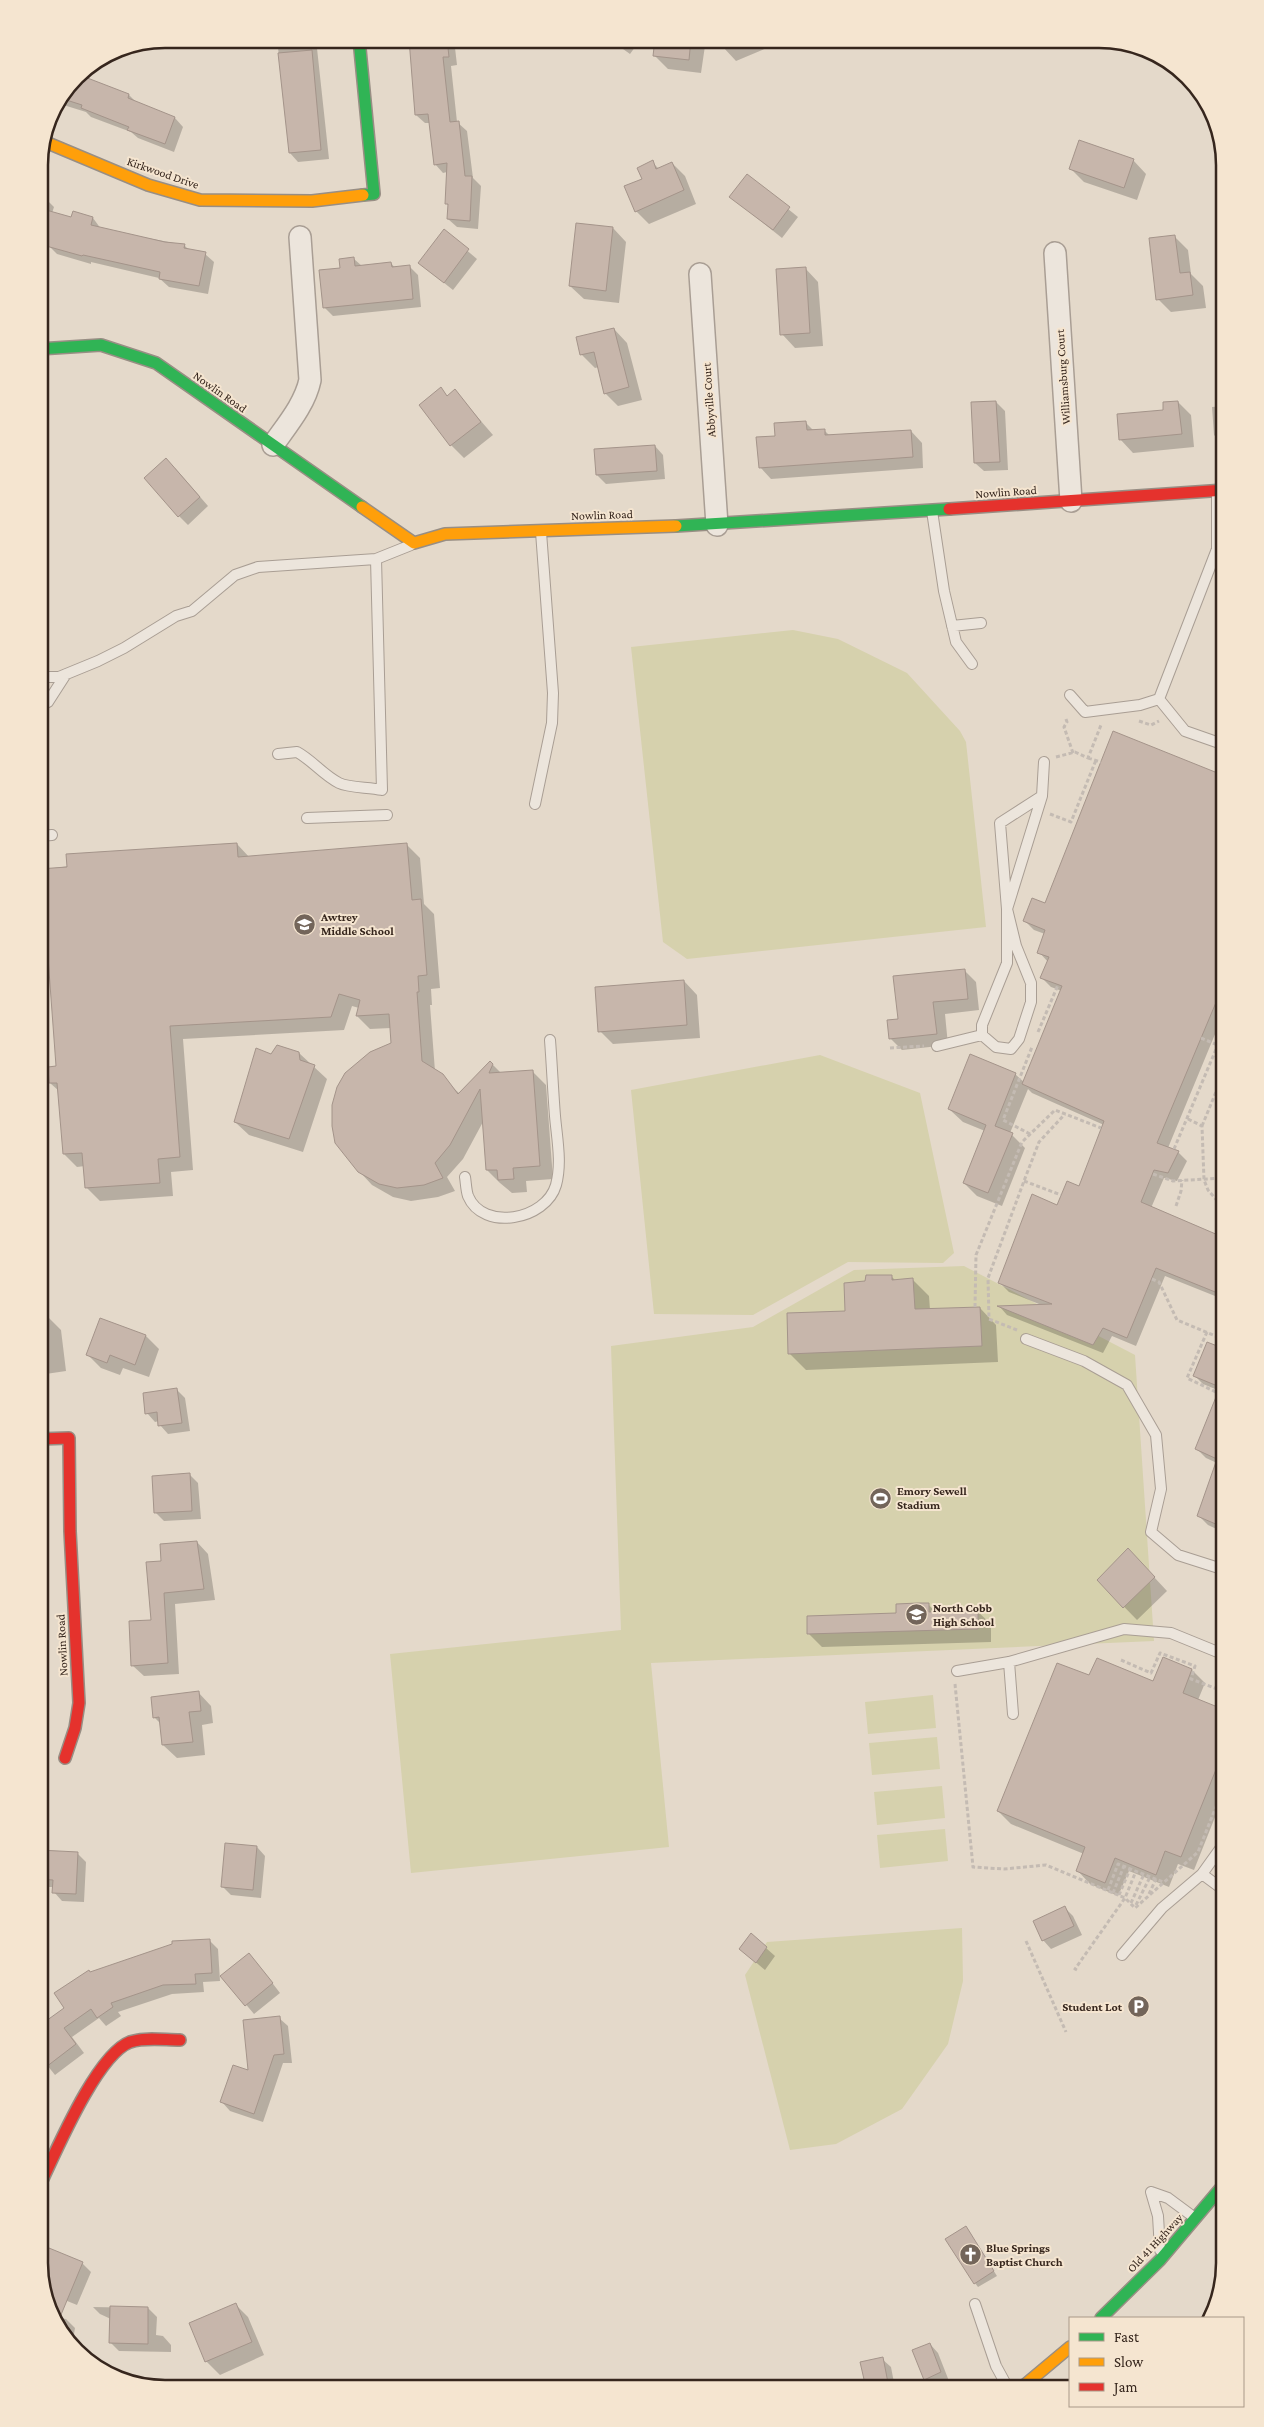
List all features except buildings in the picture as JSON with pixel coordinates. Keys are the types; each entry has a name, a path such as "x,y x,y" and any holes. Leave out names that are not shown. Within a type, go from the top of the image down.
{"street":[{"name":"Kirkwood Drive","path":"50,145 148,185 200,200 312,201 374,194 360,48"},
{"path":"273,446 301,404 308,390 310,380 300,237"},
{"name":"Williamsburg Court","path":"1056,253 1071,501"},
{"name":"Abbyville Court","path":"700,274 717,525"},
{"name":"Nowlin Road","path":"48,348 101,345 156,363 414,543 445,534 717,525 1216,490"},
{"name":"Nowlin Road","path":"48,1439 69,1438 70,1531 79,1703 75,1728 65,1758"},
{"path":"48,2169 89,2089 114,2054 128,2042 180,2040"},
{"name":"Old 41 Highway","path":"1102,2317 1160,2260 1216,2195"},
{"path":"1031,2380 1069,2348"}],"lane":[{"path":"932,510 944,591 956,642 972,664"},
{"path":"535,804 552,723 553,693 541,531"},
{"path":"48,677 59,677 98,662 176,616 192,611 235,575 258,567 376,560 414,543"},
{"path":"1159,699 1216,549"},
{"path":"278,754 297,752 338,782 348,786 360,785 382,790 376,560"},
{"path":"952,626 980,623"},
{"path":"48,702 66,674"},
{"path":"1070,696 1085,712 1140,705 1159,699"},
{"path":"1159,699 1185,731 1216,742"},
{"path":"1042,796 1000,823 1007,909 1007,963 982,1024 982,1035 996,1047 1011,1049 1019,1039 1031,1002 1031,983 1016,946 1007,909 1042,796 1044,762"},
{"path":"307,818 387,815"},
{"path":"48,835 52,835"},
{"path":"938,1046 982,1035"},
{"path":"465,1177 468,1195 472,1202 485,1213 499,1218 518,1218 535,1212 553,1193 559,1162 550,1040"},
{"path":"1026,1339 1084,1361 1127,1385 1156,1434 1161,1489 1151,1532 1178,1555 1216,1567"},
{"path":"957,1671 1009,1662 1124,1629 1171,1633 1216,1651"},
{"path":"1009,1662 1012,1714"},
{"path":"1122,1955 1162,1908 1202,1874 1216,1855"},
{"path":"1202,1874 1216,1884"},
{"path":"1160,2260 1158,2216 1151,2192 1168,2198 1197,2219"},
{"path":"975,2304 996,2366 1004,2380"}],"path":[{"path":"1132,720 1151,725 1171,714"},
{"path":"1066,718 1067,722 1064,727 1073,753"},
{"path":"1088,758 1101,725 1109,724"},
{"path":"1044,762 1073,753 1101,762"},
{"path":"1071,822 1096,760"},
{"path":"1037,811 1076,824"},
{"path":"1030,1134 1003,1120 1058,985"},
{"path":"1201,1038 1216,1044"},
{"path":"890,1048 938,1046"},
{"path":"1174,1149 1216,1050"},
{"path":"1216,1092 1202,1126 1204,1180 1208,1190 1216,1199"},
{"path":"975,1307 976,1255 1022,1142 1055,1110 1101,1128"},
{"path":"1026,1339 1024,1334 989,1319 988,1278 1039,1142 1065,1114"},
{"path":"1188,1119 1202,1126"},
{"path":"1153,1174 1173,1180 1216,1179"},
{"path":"1176,1206 1182,1180"},
{"path":"1024,1181 1061,1195"},
{"path":"1152,1279 1159,1282 1177,1320 1216,1336"},
{"path":"1207,1332 1187,1378 1216,1392"},
{"path":"1121,1660 1151,1674 1160,1653 1195,1666 1191,1680 1216,1689"},
{"path":"955,1683 973,1867 1004,1869 1046,1865 1119,1895 1135,1908"},
{"path":"1135,1908 1198,1852 1216,1807"},
{"path":"1108,1890 1118,1864 1163,1882"},
{"path":"1113,1893 1124,1866"},
{"path":"1119,1895 1130,1869"},
{"path":"1077,1970 1075,1969 1125,1898 1136,1871"},
{"path":"1130,1904 1144,1874"},
{"path":"1135,1908 1150,1876"},
{"path":"1147,1896 1156,1879"},
{"path":"1026,1941 1066,2032"}],"shaded area":[{"path":"793,630 838,639 907,673 960,731 966,742 986,927 687,959 663,942 631,647"},
{"path":"820,1055 920,1093 954,1253 943,1263 848,1262 753,1315 654,1314 631,1090"},
{"name":"Emory Sewell Stadium","path":"964,1266 1135,1355 1154,1641 651,1663 669,1847 411,1873 390,1654 621,1630 611,1346 753,1327 854,1270"},
{"path":"933,1695 936,1728 868,1734 865,1702"},
{"path":"937,1737 940,1769 872,1775 869,1743"},
{"path":"942,1786 945,1818 877,1825 874,1792"},
{"path":"945,1829 948,1861 880,1868 877,1835"},
{"path":"962,1928 963,1981 948,2044 902,2109 836,2144 790,2150 745,1975 767,1942"}],"traffic: fast":[{"path":"360,48 374,194 363,195"},
{"path":"48,348 101,345 156,363 362,507"},
{"path":"676,526 949,509"},
{"path":"1102,2317 1160,2260 1216,2194"}],"traffic: slow":[{"path":"50,144 148,185 200,200 312,201 363,195"},
{"path":"362,507 414,543 445,534 676,526"},
{"path":"1031,2380 1069,2348"}],"traffic: jam":[{"path":"949,509 1216,491"},
{"path":"48,1439 69,1438 70,1531 79,1703 75,1728 65,1758"},
{"path":"48,2168 90,2085 117,2051 136,2040 180,2040"}],"place":[{"name":"Awtrey Middle School","path":"305,924"},
{"name":"Emory Sewell Stadium","path":"881,1498"},
{"name":"North Cobb High School","path":"917,1615"},
{"name":"Student Lot","path":"1138,2007"},
{"name":"Blue Springs Baptist Church","path":"970,2255"}]}
